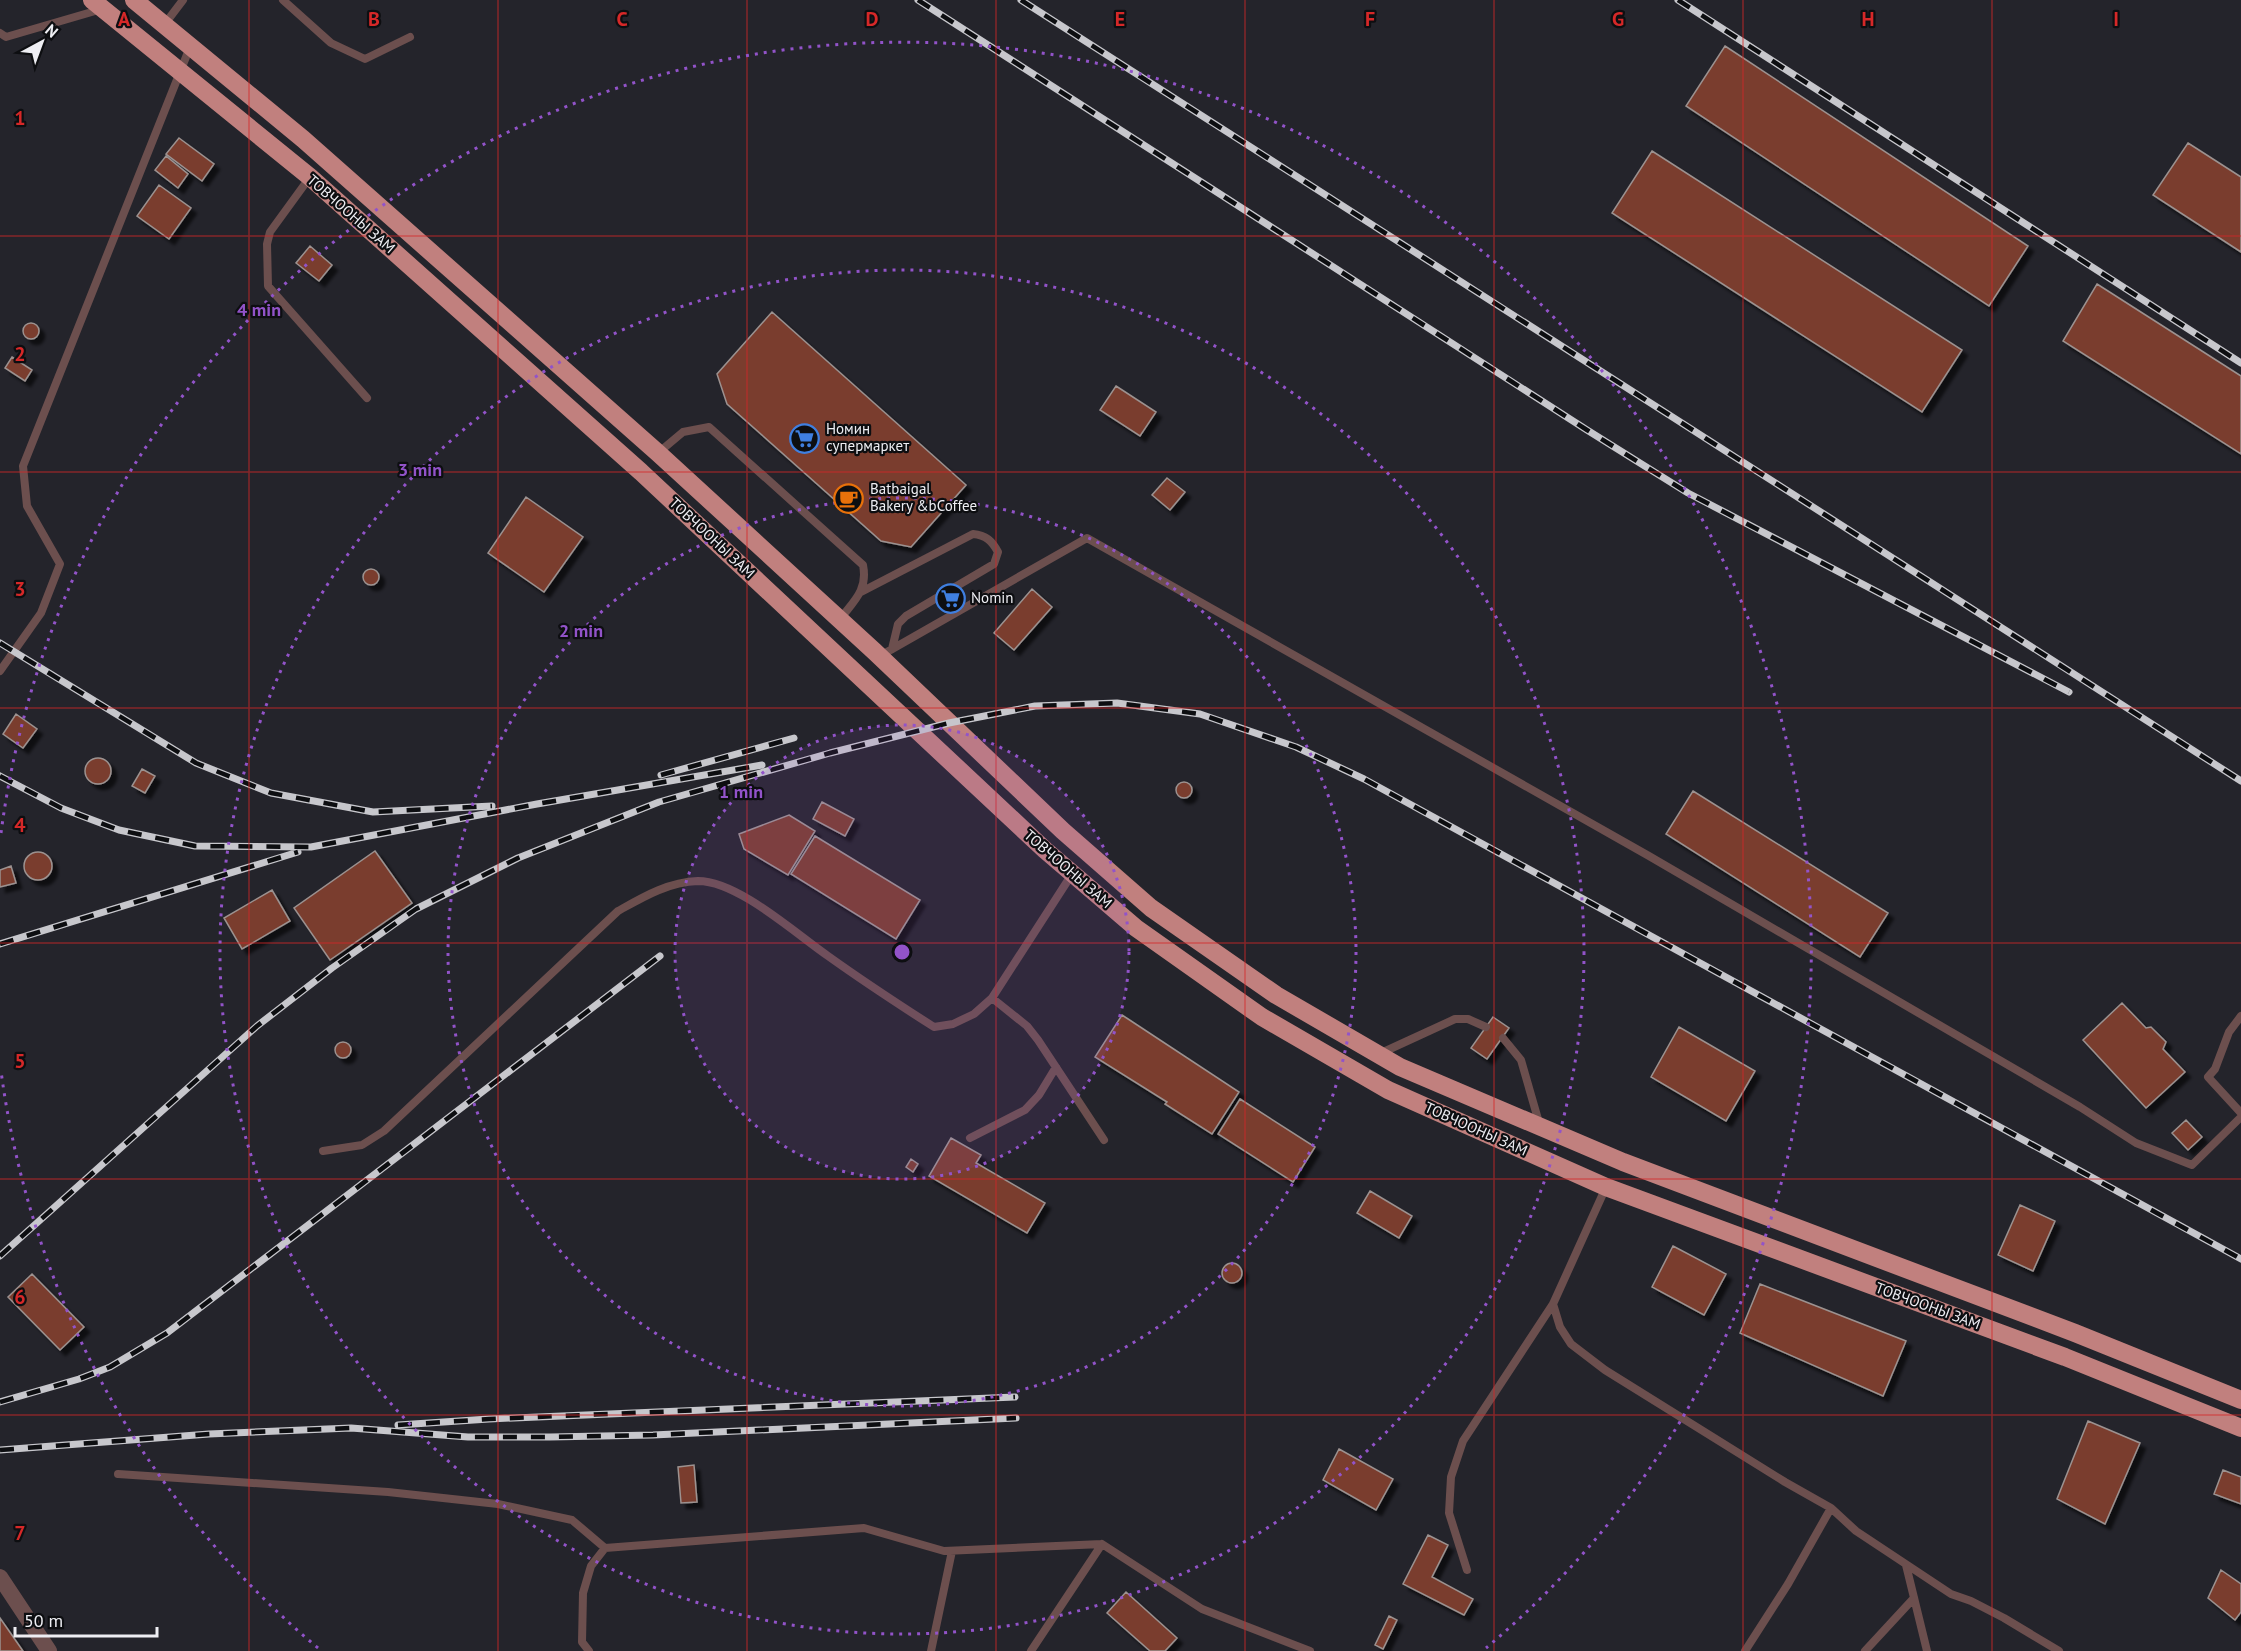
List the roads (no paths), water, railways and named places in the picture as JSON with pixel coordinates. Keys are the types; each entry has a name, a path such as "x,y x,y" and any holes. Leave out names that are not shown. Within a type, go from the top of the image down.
{"highway":[{"name":"ТОВЧООНЫ ЗАМ","path":"134,0 346,176 658,453 840,619 886,653 1063,831 1151,908 1276,995 1400,1067 1623,1162 2075,1333 2241,1400"},
{"name":"ТОВЧООНЫ ЗАМ","path":"98,4 310,177 641,472 1072,873 1136,928 1262,1017 1388,1090 1606,1187 2065,1357 2241,1428"}],"street":[{"path":"0,1577 49,1651"}],"lane":[{"path":"164,25 183,0"},
{"path":"283,0 331,43 365,59 410,37"},
{"path":"0,33 6,37 98,4"},
{"path":"0,671 41,614 60,564 27,506 23,466 191,47"},
{"path":"310,177 270,232 267,244 268,286 367,398"},
{"path":"658,453 683,432 709,427 863,565 866,579 861,592 840,619"},
{"path":"861,592 973,534 982,535 994,544 998,552 994,564 906,616 898,624 886,653"},
{"path":"886,653 1087,538 1649,856 2080,1107 2136,1143 2192,1165 2241,1115 2208,1077 2215,1069 2229,1032 2241,1016"},
{"path":"323,1151 362,1145 384,1131 618,911 651,892 671,885 700,881 722,887 757,904 831,959 934,1027 953,1024 974,1014 992,998 1072,873"},
{"path":"992,998 1027,1026 1104,1140"},
{"path":"1378,1055 1455,1019 1468,1018 1486,1027"},
{"path":"1503,1038 1521,1060 1540,1127"},
{"path":"970,1138 1025,1110 1039,1095 1056,1067"},
{"path":"1467,1570 1449,1514 1451,1477 1463,1441 1553,1304 1606,1187"},
{"path":"1553,1304 1560,1327 1571,1344 1605,1370 1775,1476 1831,1508 1856,1531 1951,1594 1971,1600 2058,1651"},
{"path":"118,1474 388,1491 498,1504 572,1520 605,1548 864,1528 944,1551 1102,1544 1202,1609 1310,1651"},
{"path":"1745,1651 1788,1584 1831,1508"},
{"path":"1031,1651 1102,1544"},
{"path":"589,1651 582,1642 583,1593 591,1566 605,1548"},
{"path":"930,1651 952,1551"},
{"path":"1906,1565 1927,1651"},
{"path":"1865,1651 1914,1598"}],"railway":[{"path":"918,0 1688,493 2069,692"},
{"path":"1021,0 2241,781"},
{"path":"1678,0 2241,363"},
{"path":"0,643 196,763 271,793 373,812 492,806"},
{"path":"0,1256 257,1026 332,968 416,909 518,858 659,802 830,753 949,723 1035,706 1117,703 1200,714 1296,747 1364,779 2241,1259"},
{"path":"661,775 794,738"},
{"path":"0,776 61,808 119,830 195,846 311,847 537,804 762,765"},
{"path":"0,944 298,852"},
{"path":"0,1402 79,1379 110,1367 167,1333 660,956"},
{"path":"398,1425 489,1419 1015,1397"},
{"path":"0,1450 209,1434 351,1428 468,1437 550,1437 653,1435 1016,1418"}],"place":[{"name":"Номин супермаркет","path":"805,438"},
{"name":"Batbaigal Bakery &bCoffee","path":"849,498"},
{"name":"Nomin","path":"950,598"}]}
